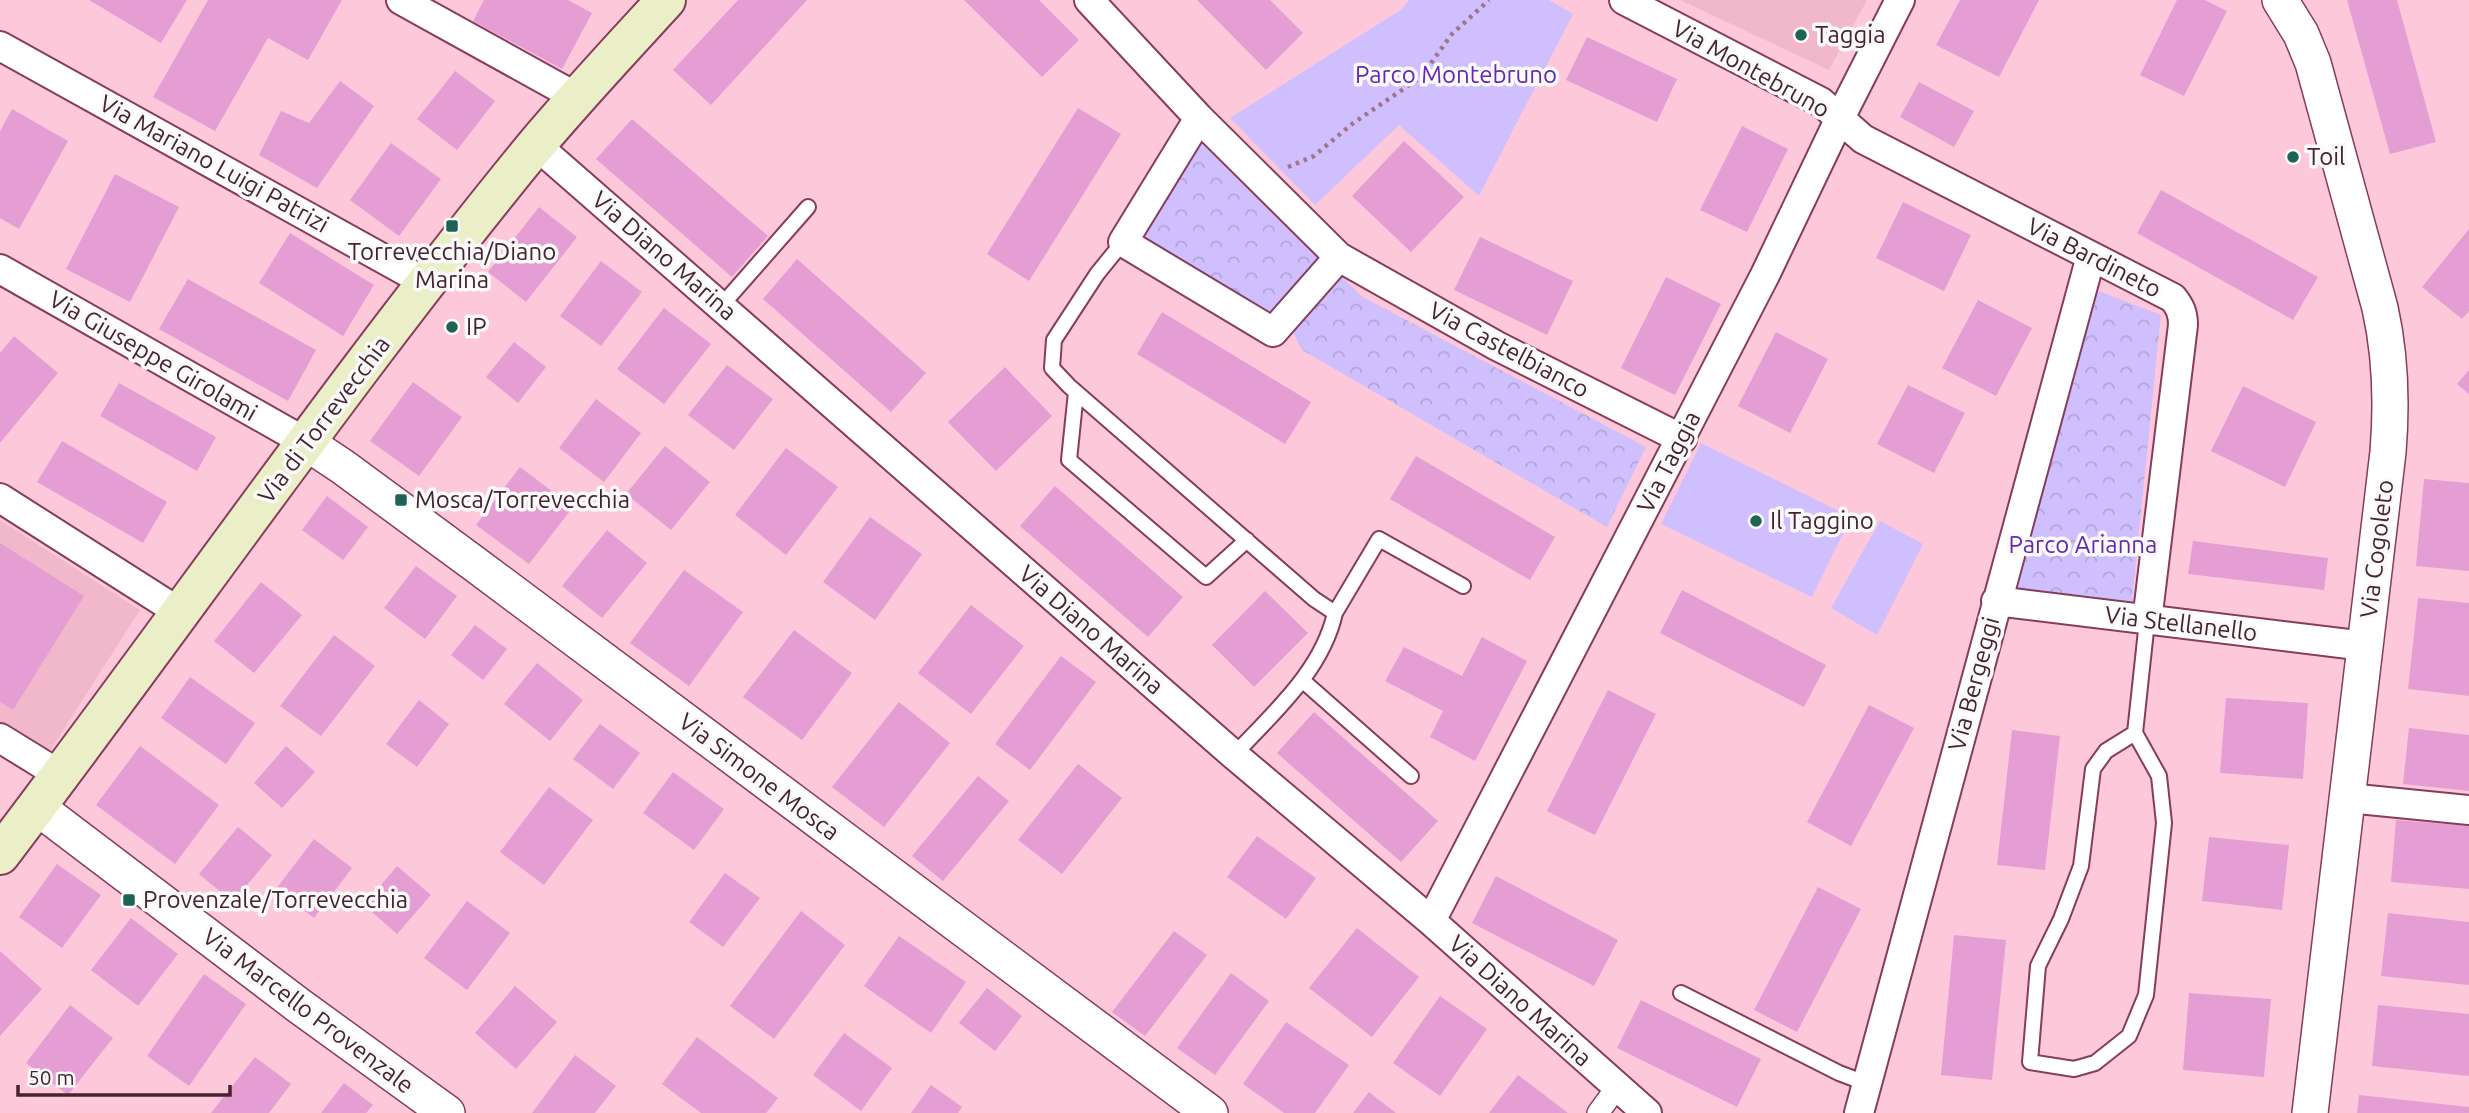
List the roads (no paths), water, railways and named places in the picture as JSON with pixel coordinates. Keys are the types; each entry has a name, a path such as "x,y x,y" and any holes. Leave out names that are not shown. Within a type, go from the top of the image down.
{"main road":[{"name":"Via di Torrevecchia","path":"0,855 427,283 536,145 666,0"}],"street":[{"path":"401,0 578,98"},
{"name":"Via Castelbianco","path":"1089,0 1199,118 1339,257 1497,346 1682,439"},
{"name":"Via Montebruno","path":"1624,0 1821,103 1840,118"},
{"name":"Via Taggia","path":"1431,921 1682,439 1900,0"},
{"name":"Via Cogoleto","path":"2280,0 2301,34 2313,63 2386,337 2391,390 2390,420 2348,798 2310,1113"},
{"name":"Via Mariano Luigi Patrizi","path":"0,46 427,283"},
{"path":"1199,118 1123,243 1273,332 1339,257"},
{"name":"Via Bardineto","path":"1840,118 1863,139 2173,298 2182,310 2183,325 2147,621"},
{"name":"Via Diano Marina","path":"536,145 1234,755 1431,921 1647,1113"},
{"name":"Via Bergeggi","path":"1859,1113 2091,256"},
{"name":"Via Giuseppe Girolami","path":"0,269 306,443"},
{"name":"Via Simone Mosca","path":"306,443 465,557 1210,1113"},
{"path":"0,498 179,612"},
{"name":"Via Stellanello","path":"1996,601 2365,646"},
{"path":"0,737 60,775"},
{"path":"2348,798 2469,810"},
{"name":"Via Marcello Provenzale","path":"37,807 298,1005 447,1113"},
{"path":"1598,1113 1617,1087"}],"lane":[{"path":"721,306 808,206"},
{"path":"1123,243 1097,274 1054,340 1052,368 1076,392 1314,599 1335,613"},
{"path":"1076,392 1069,460 1206,577 1247,540"},
{"path":"1234,755 1302,680 1330,635 1335,613 1379,539 1463,586"},
{"path":"2135,733 2106,751 2093,769 2081,866 2061,919 2038,966 2031,1062 2074,1069 2095,1063 2129,1036 2146,995 2164,823 2160,776 2135,733 2147,621"},
{"path":"1302,680 1410,776"},
{"path":"1681,993 1839,1073 1868,1084"}],"place":[{"name":"Taggia","path":"1801,35"},
{"name":"Toil","path":"2293,157"},
{"name":"Torrevecchia/Diano Marina","path":"452,226"},
{"name":"IP","path":"452,327"},
{"name":"Mosca/Torrevecchia","path":"401,500"},
{"name":"Il Taggino","path":"1756,521"},
{"name":"Provenzale/Torrevecchia","path":"129,900"}],"park label":[{"name":"Parco Montebruno","path":"1456,75"},
{"name":"Parco Arianna","path":"2083,545"}]}
